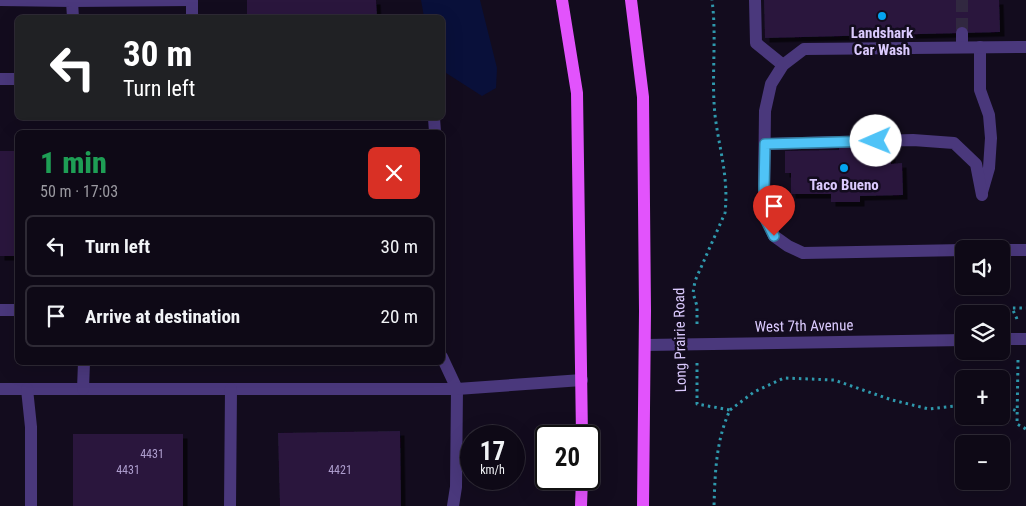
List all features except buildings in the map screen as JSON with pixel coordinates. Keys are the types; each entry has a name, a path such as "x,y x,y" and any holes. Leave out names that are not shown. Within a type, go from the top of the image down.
{"main road":[{"path":"562,0 577,93 582,425"},
{"path":"631,0 643,98 645,345 643,506"},
{"path":"581,506 582,490"}],"street":[{"path":"0,0 192,0 192,15"},
{"path":"755,0 756,42 783,65"},
{"path":"72,1 73,15"},
{"path":"962,33 962,47"},
{"path":"765,144 913,140 954,142 976,164 982,195 989,168 991,138 989,115 980,90 980,47"},
{"path":"955,250 803,252 788,246 774,236 766,220 764,190 765,110 771,84 783,65 804,49 1026,47"},
{"path":"0,79 15,79"},
{"path":"1010,250 1026,250"},
{"path":"0,310 15,310"},
{"name":"West 7th Avenue","path":"645,345 955,340"},
{"path":"445,363 457,389 456,487 454,506"},
{"path":"83,389 84,365"},
{"path":"0,389 457,389 582,380"},
{"path":"27,389 31,427 31,506"},
{"path":"230,506 231,389"}],"path":[{"name":"Long Prairie Road","path":"712,0 716,42 715,115 723,158 726,202 725,213 695,281 693,293 698,306 698,404 730,410"},
{"path":"1026,308 1012,308 1018,321 1022,339 1017,424 1026,429"},
{"path":"714,506 718,446 724,423 730,410 754,392 784,378 834,380 892,400 929,409 955,406"},
{"path":"1010,408 1017,411"}],"shaded area":[{"path":"421,0 480,0 497,68 496,88 482,96 445,72 445,15 424,15"}],"tunnel":[{"path":"962,0 962,33"}],"place":[{"name":"Landshark Car Wash","path":"882,16"},
{"name":"Taco Bueno","path":"844,168"}],"route":[{"path":"774,236 766,220 764,190 765,144 876,141"}]}
